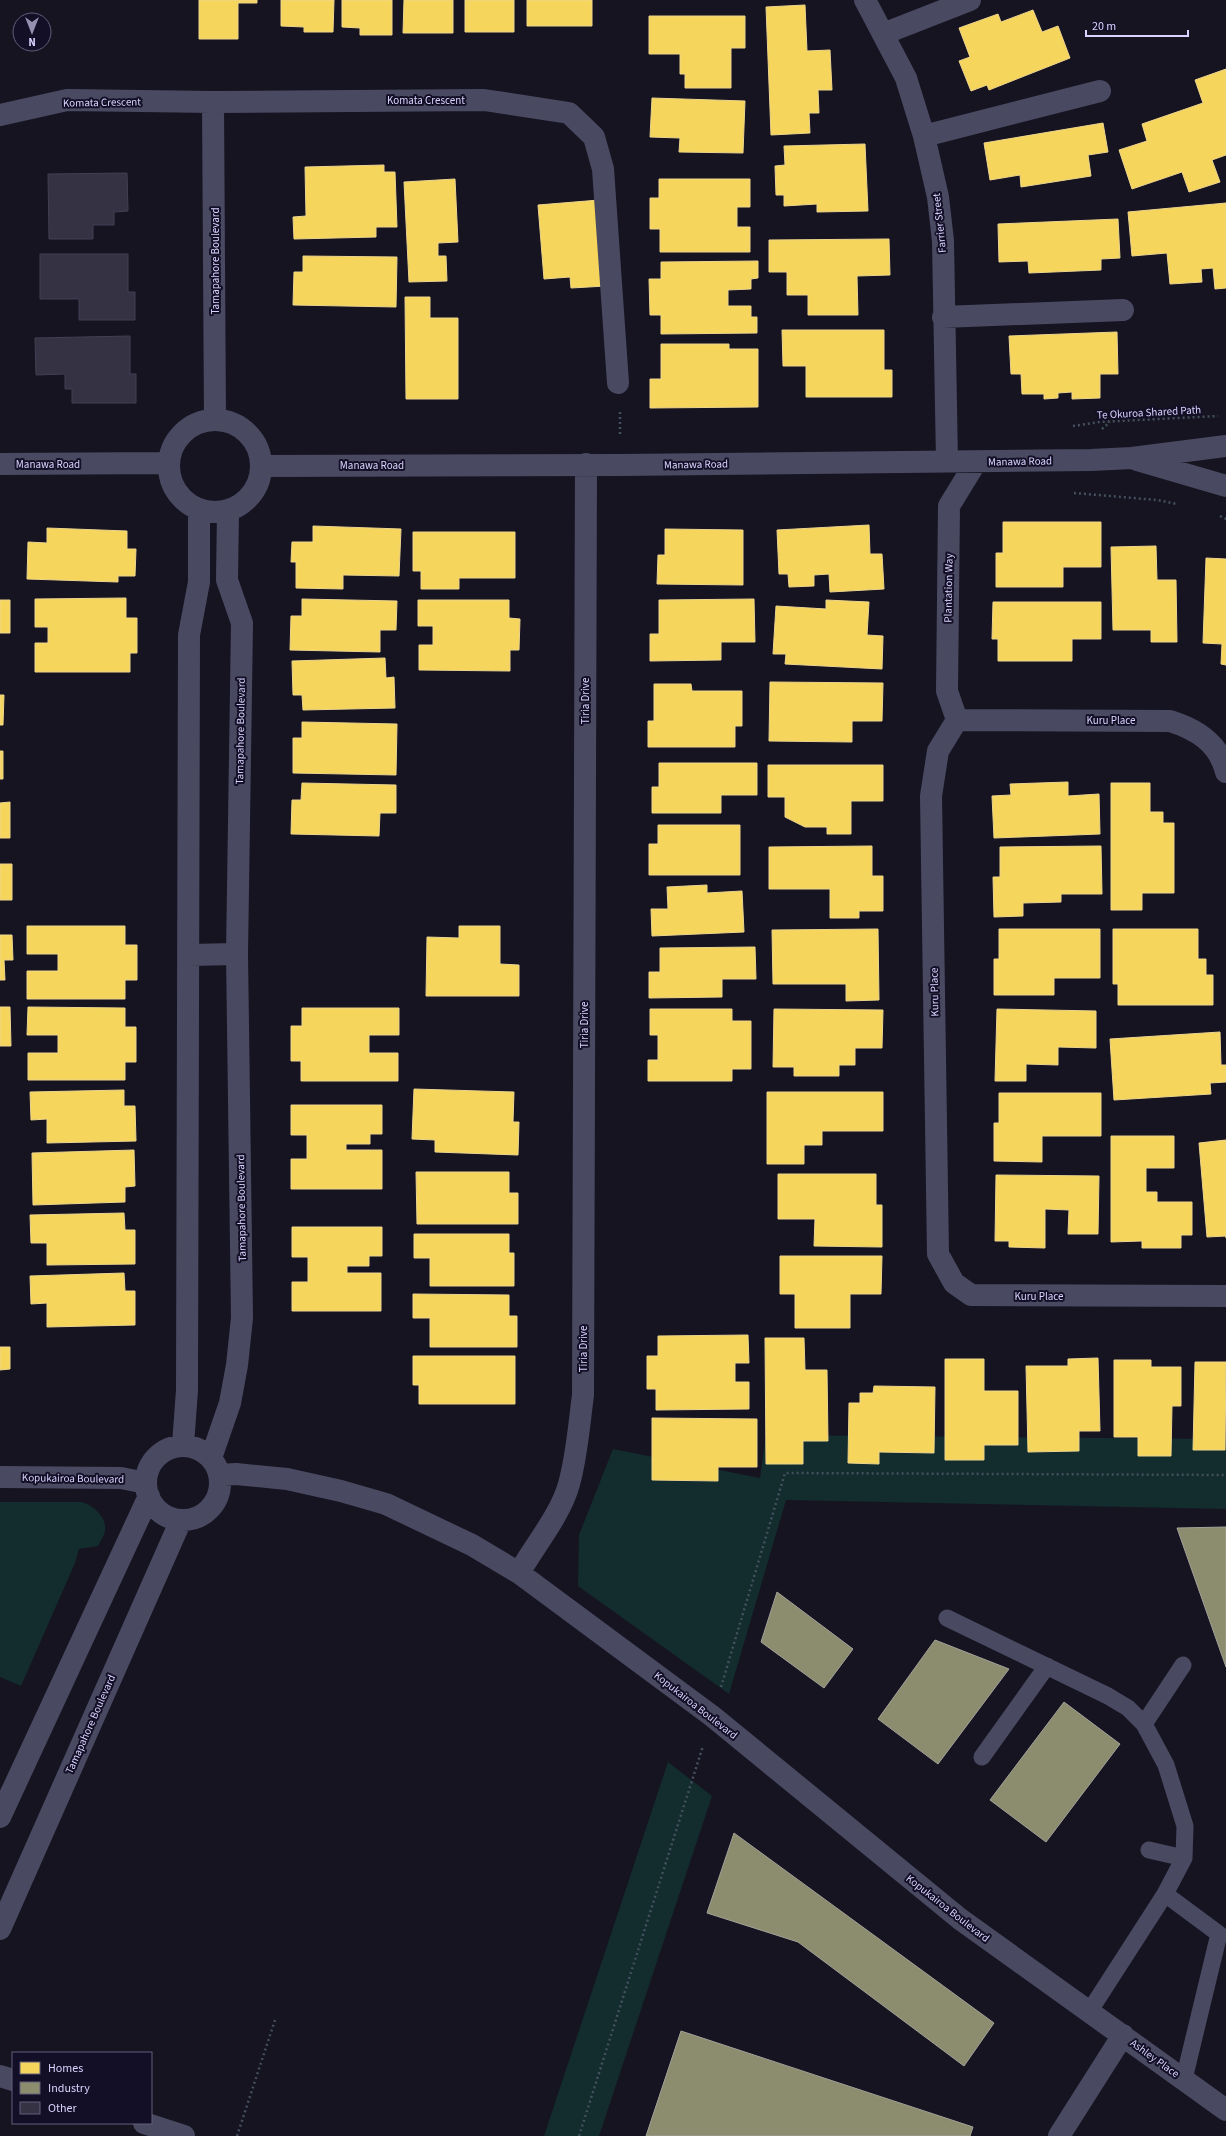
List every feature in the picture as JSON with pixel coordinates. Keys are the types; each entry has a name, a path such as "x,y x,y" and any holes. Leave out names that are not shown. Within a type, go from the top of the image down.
{"street":[{"name":"Farrier Street","path":"865,0 906,78 924,136 938,197 942,241 947,461"},
{"path":"883,34 970,0"},
{"path":"924,136 1100,91"},
{"name":"Komata Crescent","path":"0,115 67,100 214,102 484,100 569,113 594,137 603,169 618,383"},
{"name":"Tamapahore Boulevard","path":"214,102 215,420"},
{"path":"943,317 1123,310"},
{"path":"215,420 230,422 242,429 252,439 259,452 261,466 259,480 252,494 242,504 228,510 214,512 199,509 186,502 176,491 170,478 168,463 171,450 184,432 201,422 215,420"},
{"name":"Manawa Road","path":"261,466 976,462 1132,458 1226,446"},
{"name":"Manawa Road","path":"1132,458 1226,486"},
{"name":"Plantation Way","path":"957,720 947,691 949,506 976,462"},
{"name":"Manawa Road","path":"0,464 168,463"},
{"name":"Tiria Drive","path":"519,1573 555,1515 569,1485 576,1453 583,1395 586,464"},
{"path":"183,1445 187,1390 189,636 200,582 199,509"},
{"name":"Tamapahore Boulevard","path":"215,1466 230,1403 237,1365 242,1318 237,954 242,623 228,580 228,510"},
{"name":"Kuru Place","path":"1226,772 1210,740 1188,726 1170,721 957,720 938,751 931,796 938,1254 954,1284 970,1295 1226,1296"},
{"path":"189,955 237,954"},
{"path":"0,1817 147,1490 148,1472 153,1461 161,1453 171,1448 183,1445 203,1451 215,1466 221,1487 212,1506 203,1514 192,1519 181,1520 161,1513 154,1506 147,1490"},
{"name":"Kopukairoa Boulevard","path":"215,1466 236,1474 287,1479 341,1491 386,1504 472,1545 519,1573 712,1716 960,1919 1123,2035"},
{"name":"Kopukairoa Boulevard","path":"0,1477 122,1478 147,1490"},
{"name":"Tamapahore Boulevard","path":"2,1920 181,1520"},
{"name":"Ashley Place","path":"1059,2136 1123,2035 1226,2110"},
{"path":"0,2076 12,2080"},
{"path":"147,2124 184,2136"}],"lane":[{"path":"947,1618 1047,1666 1128,1708 1144,1724 1166,1765 1177,1796 1185,1826 1184,1858 1165,1894 1089,2012"},
{"path":"1144,1724 1183,1665"},
{"path":"982,1757 1047,1666"},
{"path":"1149,1850 1184,1858"},
{"path":"1165,1894 1219,1934 1184,2079"}],"path":[{"path":"618,383 620,394 620,465"},
{"name":"Te Okuroa Shared Path","path":"1073,426 1099,422 1225,415"},
{"path":"1074,493 1157,500 1179,505"},
{"path":"1213,513 1226,518"},
{"path":"579,2136 712,1716 785,1473 1226,1475"},
{"path":"237,2136 275,2020"}],"green space":[{"path":"766,1435 1226,1439 1226,1509 786,1500 729,1694 578,1586 579,1535 613,1449 760,1478"},
{"path":"0,1502 82,1502 91,1506 99,1513 105,1526 103,1537 98,1546 79,1549 75,1563 21,1686 0,1677"},
{"path":"668,1762 712,1796 599,2136 544,2136"}],"building: Homes":[{"path":"199,0 257,0 257,3 238,3 238,39 199,39"},
{"path":"281,0 334,0 333,32 304,32 304,27 281,26"},
{"path":"342,0 392,0 392,35 360,35 360,28 342,27"},
{"path":"404,0 453,0 453,33 403,33"},
{"path":"465,0 514,0 514,32 465,32"},
{"path":"527,0 592,0 592,26 527,26"},
{"path":"805,5 807,51 830,50 832,90 818,90 819,113 809,113 810,133 771,135 766,7"},
{"path":"1033,10 1042,32 1058,26 1070,58 989,90 987,85 971,91 959,61 970,57 959,28 998,14 1001,22"},
{"path":"649,16 745,16 745,48 731,48 731,88 685,88 685,74 680,74 680,54 649,54"},
{"path":"1226,69 1226,155 1212,160 1220,182 1189,192 1182,172 1132,189 1119,150 1147,141 1142,124 1203,103 1195,80"},
{"path":"652,98 745,101 743,153 679,152 680,138 650,137"},
{"path":"1103,123 1108,152 1088,155 1091,176 1021,187 1020,175 990,180 984,143"},
{"path":"865,144 868,211 817,212 817,204 784,206 784,195 776,195 775,166 785,165 784,146"},
{"path":"384,165 384,172 395,172 397,227 376,227 376,237 294,239 293,217 306,216 305,167"},
{"path":"455,179 458,242 438,243 438,256 446,256 447,281 409,282 404,182"},
{"path":"659,179 750,179 750,207 737,207 737,227 750,227 750,252 660,252 660,229 650,229 650,198 659,198"},
{"path":"599,200 606,286 571,288 570,277 544,279 538,205"},
{"path":"1226,203 1226,288 1215,289 1213,268 1201,269 1202,282 1170,284 1167,253 1132,256 1128,212"},
{"path":"1118,219 1120,258 1101,259 1101,270 1029,273 1028,261 999,262 998,224"},
{"path":"889,239 890,275 857,276 858,315 808,315 808,295 787,295 787,272 769,272 769,240"},
{"path":"303,256 397,257 396,307 293,305 294,272 303,272"},
{"path":"758,261 758,278 751,279 751,289 728,290 728,306 751,306 751,317 757,317 757,333 661,334 661,315 650,315 649,279 661,279 661,262"},
{"path":"405,297 430,297 430,318 458,318 458,399 406,399"},
{"path":"782,330 884,330 884,370 892,370 892,397 806,397 806,366 783,366"},
{"path":"1117,332 1118,374 1100,374 1100,398 1072,399 1072,392 1058,393 1058,398 1044,399 1044,394 1022,394 1021,374 1011,374 1009,336"},
{"path":"661,344 729,344 729,349 758,349 758,407 650,408 650,379 661,379"},
{"path":"1003,522 1101,522 1101,567 1063,567 1063,587 996,587 996,553 1003,553"},
{"path":"869,525 870,554 882,554 884,589 830,592 829,574 814,575 814,586 789,587 788,574 779,574 777,530"},
{"path":"313,526 401,529 399,576 343,575 343,589 296,588 296,562 291,562 292,542 313,542"},
{"path":"47,528 127,531 127,549 136,549 135,576 118,576 118,582 27,579 28,542 47,543"},
{"path":"665,529 743,530 743,585 657,584 658,555 665,555"},
{"path":"413,532 515,532 515,578 459,578 459,589 421,589 421,571 413,571"},
{"path":"1156,546 1157,580 1176,580 1177,642 1151,642 1151,630 1113,630 1111,547"},
{"path":"1206,558 1226,559 1226,665 1221,664 1222,644 1203,643"},
{"path":"126,598 126,618 137,618 137,653 130,653 130,672 35,672 35,643 48,643 48,627 35,627 35,599"},
{"path":"302,599 397,601 396,630 380,630 380,652 290,650 291,616 302,616"},
{"path":"754,599 755,642 721,642 721,660 650,661 650,634 659,634 659,600"},
{"path":"0,600 10,600 10,633 0,633"},
{"path":"418,600 509,600 509,618 520,619 519,650 510,650 510,671 419,670 419,645 433,645 433,626 418,626"},
{"path":"826,600 869,602 867,635 883,636 882,669 785,664 786,654 773,654 776,606 826,609"},
{"path":"993,602 1101,602 1101,639 1072,639 1072,661 998,661 998,639 992,639"},
{"path":"385,658 386,678 394,677 395,708 303,710 302,695 293,695 292,661"},
{"path":"770,682 883,683 882,721 852,721 852,742 769,741"},
{"path":"654,684 691,684 692,691 742,691 742,726 735,726 735,747 648,747 648,721 654,721"},
{"path":"0,695 4,695 3,725 0,725"},
{"path":"302,722 397,724 396,775 293,773 293,738 302,738"},
{"path":"0,751 3,751 3,779 0,779"},
{"path":"659,763 757,763 757,795 721,795 721,813 652,813 652,787 659,787"},
{"path":"768,765 883,765 883,801 851,801 851,834 827,834 827,827 805,827 785,817 785,797 768,797"},
{"path":"1068,782 1068,796 1099,794 1100,834 994,838 992,796 1011,795 1010,784"},
{"path":"302,783 396,785 396,813 380,813 379,836 291,834 292,800 301,800"},
{"path":"1111,783 1150,783 1150,812 1163,812 1163,823 1174,823 1174,893 1142,893 1142,910 1111,910"},
{"path":"10,802 10,838 0,838 0,803"},
{"path":"658,825 740,825 740,875 649,875 649,844 658,844"},
{"path":"872,846 872,876 883,876 883,911 859,911 859,918 830,918 830,889 769,889 769,847"},
{"path":"1101,846 1102,894 1061,894 1061,902 1023,903 1023,916 994,917 993,877 1000,877 1000,847"},
{"path":"0,864 12,864 12,900 0,900"},
{"path":"707,885 707,893 742,891 744,932 652,936 651,909 668,909 667,887"},
{"path":"27,926 125,926 125,945 137,945 137,980 125,980 125,999 27,999 27,971 58,971 58,954 27,954"},
{"path":"459,926 500,926 500,964 519,965 519,996 426,996 427,937 459,938"},
{"path":"878,929 879,1000 846,1001 846,984 773,984 772,930"},
{"path":"999,929 1100,929 1100,978 1054,978 1054,995 994,995 994,959 999,959"},
{"path":"1113,929 1198,929 1198,959 1206,959 1206,975 1213,975 1213,1005 1118,1005 1118,984 1113,984"},
{"path":"0,935 12,935 13,960 4,960 5,980 0,980"},
{"path":"755,947 756,979 722,979 722,997 649,998 649,972 660,972 660,948"},
{"path":"0,1007 10,1007 11,1046 0,1046"},
{"path":"28,1007 125,1008 125,1027 136,1027 136,1062 125,1062 125,1080 28,1080 28,1053 58,1053 58,1035 27,1035"},
{"path":"302,1008 399,1008 399,1035 369,1035 369,1053 398,1053 398,1081 301,1081 301,1061 291,1061 291,1026 302,1026"},
{"path":"650,1009 732,1009 732,1021 751,1021 751,1069 732,1069 732,1081 648,1081 648,1060 658,1060 658,1035 650,1035"},
{"path":"774,1009 883,1010 882,1048 855,1048 855,1065 839,1065 839,1076 794,1076 794,1067 773,1067"},
{"path":"997,1009 1096,1011 1096,1048 1058,1047 1058,1065 1026,1064 1026,1081 995,1081"},
{"path":"1220,1032 1221,1065 1226,1065 1226,1082 1210,1083 1211,1094 1114,1100 1110,1039"},
{"path":"414,1089 514,1092 513,1122 519,1122 518,1155 435,1152 435,1140 412,1139"},
{"path":"124,1090 124,1106 135,1106 136,1141 47,1143 47,1119 31,1120 30,1092"},
{"path":"767,1092 883,1092 883,1131 822,1131 822,1145 804,1145 804,1164 767,1164"},
{"path":"999,1093 1101,1093 1101,1136 1042,1136 1042,1162 994,1161 994,1123 999,1123"},
{"path":"291,1105 382,1105 382,1134 370,1134 370,1144 346,1144 346,1150 382,1150 382,1189 291,1189 291,1159 307,1159 307,1135 291,1135"},
{"path":"1111,1136 1174,1136 1174,1168 1146,1168 1146,1192 1157,1192 1157,1202 1192,1202 1192,1235 1181,1235 1181,1248 1142,1248 1142,1241 1111,1242"},
{"path":"1226,1140 1226,1236 1207,1237 1199,1143"},
{"path":"134,1150 135,1186 125,1187 125,1202 33,1205 32,1153"},
{"path":"416,1172 509,1172 509,1193 518,1193 518,1224 417,1224"},
{"path":"778,1174 876,1174 876,1205 882,1205 882,1247 814,1246 815,1219 778,1219"},
{"path":"996,1175 1099,1176 1098,1234 1068,1234 1069,1210 1045,1209 1045,1248 1009,1247 1009,1241 995,1241"},
{"path":"124,1213 125,1230 135,1230 135,1264 47,1265 47,1243 31,1243 30,1215"},
{"path":"292,1227 382,1227 382,1256 369,1256 369,1266 347,1266 347,1273 381,1273 381,1311 292,1311 292,1282 308,1282 308,1257 292,1257"},
{"path":"414,1234 509,1234 509,1253 514,1253 514,1286 430,1286 430,1258 414,1258"},
{"path":"780,1256 882,1256 881,1294 850,1294 850,1328 795,1328 795,1294 780,1294"},
{"path":"124,1273 125,1291 135,1291 135,1325 47,1327 47,1303 31,1304 30,1276"},
{"path":"413,1294 509,1295 509,1316 517,1316 517,1347 430,1347 430,1318 413,1318"},
{"path":"748,1335 749,1363 735,1363 735,1382 749,1382 749,1409 656,1410 656,1389 647,1389 647,1356 658,1356 658,1336"},
{"path":"765,1338 804,1338 805,1370 827,1370 828,1441 803,1441 803,1464 766,1464"},
{"path":"0,1347 10,1347 10,1369 0,1370"},
{"path":"413,1356 515,1356 515,1404 419,1404 419,1385 413,1385"},
{"path":"1098,1358 1100,1431 1079,1431 1079,1451 1028,1452 1026,1366 1068,1366 1068,1359"},
{"path":"945,1359 984,1359 984,1391 1018,1391 1018,1445 984,1445 984,1460 945,1460"},
{"path":"1114,1360 1151,1360 1151,1367 1181,1367 1181,1406 1172,1406 1171,1456 1138,1456 1138,1437 1114,1437"},
{"path":"1195,1362 1226,1362 1225,1450 1193,1450"},
{"path":"874,1386 935,1387 934,1453 879,1452 879,1464 848,1463 849,1403 860,1403 860,1393 873,1393"},
{"path":"652,1418 757,1419 757,1467 718,1467 718,1481 652,1480"}],"building: Industry":[{"path":"1226,1527 1226,1667 1177,1528"},
{"path":"777,1592 853,1649 824,1688 761,1642"},
{"path":"935,1640 1009,1669 938,1764 878,1719"},
{"path":"1064,1702 1120,1744 1046,1842 990,1800"},
{"path":"734,1833 994,2023 964,2066 798,1942 707,1913"},
{"path":"681,2031 973,2127 970,2136 646,2136"}],"building: Other":[{"path":"127,173 128,211 114,212 114,225 93,225 93,239 49,239 48,174"},
{"path":"40,254 128,254 128,292 135,292 135,320 79,320 79,299 40,299"},
{"path":"130,336 130,374 136,374 136,403 72,403 72,389 65,389 65,374 36,375 35,338"}]}
